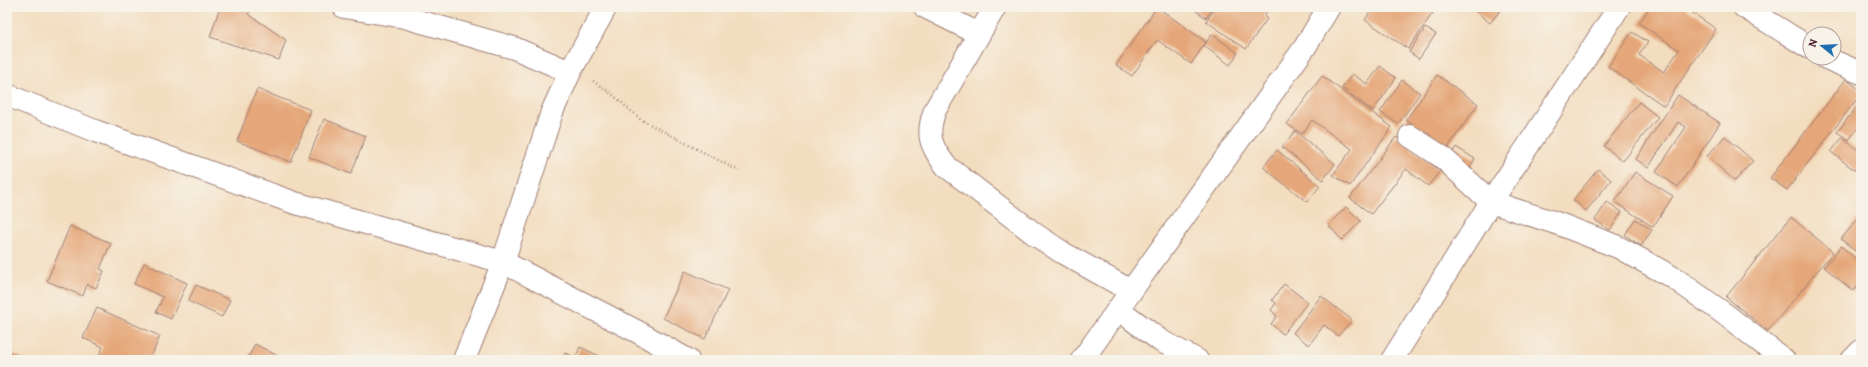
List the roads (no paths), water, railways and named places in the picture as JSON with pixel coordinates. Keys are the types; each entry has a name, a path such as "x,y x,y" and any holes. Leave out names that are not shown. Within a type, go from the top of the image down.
{"street":[{"path":"344,7 404,17 514,48 570,72"},
{"path":"464,360 503,262 552,112 570,72 606,7"},
{"path":"925,7 979,34"},
{"path":"995,7 935,110 930,124 930,138 937,155 946,166 1036,235 1063,253 1131,291"},
{"path":"1082,360 1305,47 1329,7"},
{"path":"1392,360 1491,202 1619,7"},
{"path":"1744,7 1802,43"},
{"path":"1842,65 1861,73"},
{"path":"7,95 110,136 288,200 410,237 503,262 638,332 688,360"},
{"path":"1410,136 1442,157 1491,202 1559,224 1618,247 1674,278 1726,315 1784,360"},
{"path":"1118,309 1161,341 1197,360"},
{"path":"1852,360 1861,351"}]}
